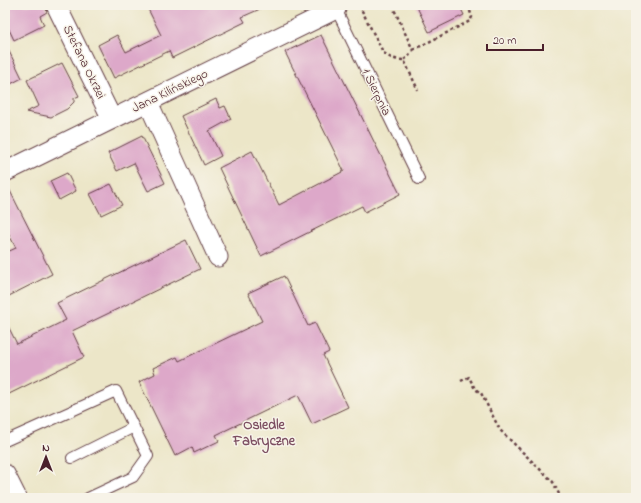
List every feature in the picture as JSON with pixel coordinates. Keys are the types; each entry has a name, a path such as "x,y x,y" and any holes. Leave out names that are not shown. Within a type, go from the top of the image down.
{"street":[{"name":"Stefana Okrzei","path":"56,5 112,119"},
{"name":"Jana Kilińskiego","path":"5,172 148,102 335,7"},
{"path":"148,102 218,257"},
{"path":"5,474 17,498"}],"lane":[{"name":"1 Sierpnia","path":"335,7 419,179"},
{"path":"5,441 116,391 148,456 133,477 88,498"},
{"path":"72,458 134,427"}],"path":[{"path":"359,5 383,52 388,57 396,60 404,60 413,50 470,21 472,17 468,5"},
{"path":"360,8 368,5"},
{"path":"392,5 413,50"},
{"path":"404,60 418,90"},
{"path":"461,381 469,377 475,389 481,393 500,430 553,482 562,498"}],"building":[{"path":"5,5 45,5 47,12 40,16 44,25 14,40 5,21"},
{"path":"146,5 269,5 242,17 245,22 172,58 169,51 114,78 98,45 117,35 126,52 161,35"},
{"path":"416,5 459,5 464,15 429,32"},
{"path":"321,35 400,194 365,212 362,206 261,256 219,168 252,151 279,205 344,171 285,52"},
{"path":"5,43 22,78 5,87"},
{"path":"62,63 79,96 74,98 74,102 67,109 51,117 26,112 39,106 27,80"},
{"path":"216,99 220,108 225,106 231,119 209,131 221,156 204,165 181,116"},
{"path":"142,136 165,183 148,191 134,163 117,171 108,153"},
{"path":"67,173 76,191 59,200 50,181"},
{"path":"5,183 52,274 5,298 5,253 16,248 5,227"},
{"path":"111,184 122,205 101,215 90,194"},
{"path":"186,240 200,269 72,331 84,357 5,396 5,320 17,344 66,320 57,303"},
{"path":"284,276 308,326 315,323 329,352 323,355 348,407 312,424 298,395 216,435 219,441 194,453 192,447 175,456 139,382 155,374 153,368 177,357 179,361 262,321 248,293"}],"district":[{"name":"Osiedle Fabryczne","path":"264,434"}]}
